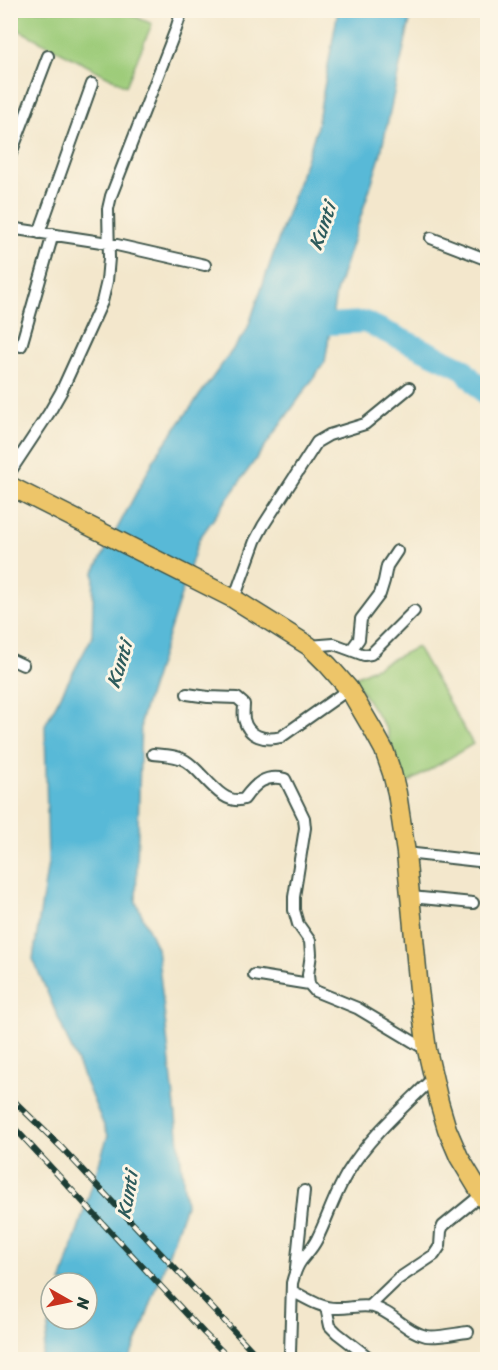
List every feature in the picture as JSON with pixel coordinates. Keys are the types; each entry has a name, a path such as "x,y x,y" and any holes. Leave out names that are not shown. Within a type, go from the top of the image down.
{"main road":[{"path":"10,486 234,599 309,646 349,689 379,740 392,772 406,853 419,990 432,1079 441,1111 459,1157 484,1200"}],"street":[{"path":"10,472 61,392 102,302 107,281 108,209 111,196 182,10"},
{"path":"10,156 48,56"},
{"path":"39,233 92,84"},
{"path":"10,228 108,243 205,265"},
{"path":"21,346 53,234"},
{"path":"431,238 488,260"},
{"path":"234,599 255,541 317,442 329,435 365,424 409,388"},
{"path":"351,650 358,639 361,619 380,594 388,562 397,550"},
{"path":"309,646 334,644 364,655 370,654 414,612"},
{"path":"10,659 23,665"},
{"path":"187,694 237,698 244,704 244,718 253,735 273,739 281,737 349,689"},
{"path":"153,754 185,760 219,793 237,800 244,799 260,781 276,777 285,779 304,818 305,828 294,910 298,924 310,941 309,984 315,991 357,1008 427,1050"},
{"path":"406,853 487,862"},
{"path":"411,897 473,903"},
{"path":"254,975 309,984"},
{"path":"295,1271 310,1252 339,1188 360,1154 372,1138 432,1079"},
{"path":"290,1353 292,1291 304,1191"},
{"path":"370,1306 398,1279 434,1255 440,1246 443,1226 484,1200"},
{"path":"292,1291 326,1307 336,1309 370,1306 380,1309 417,1333 428,1337 468,1332"},
{"path":"326,1307 330,1326 372,1359"}],"green space":[{"path":"22,10 123,11 152,24 126,86 13,27"},
{"path":"417,647 473,744 401,787 387,730 353,678"}],"water":[{"name":"Kunti","path":"338,11 412,11 380,157 336,293 325,362 199,539 141,719 136,902 157,948 186,1205 129,1359 41,1359 48,1331 99,1331 99,1271 65,1271 108,1135 33,959 48,863 45,725 92,637 94,572 157,454 247,330 316,131"}],"waterway":[{"path":"302,332 309,325 365,322 462,368 488,397"}],"railway":[{"path":"10,1097 62,1148 261,1360"},
{"path":"10,1123 231,1360"}]}
